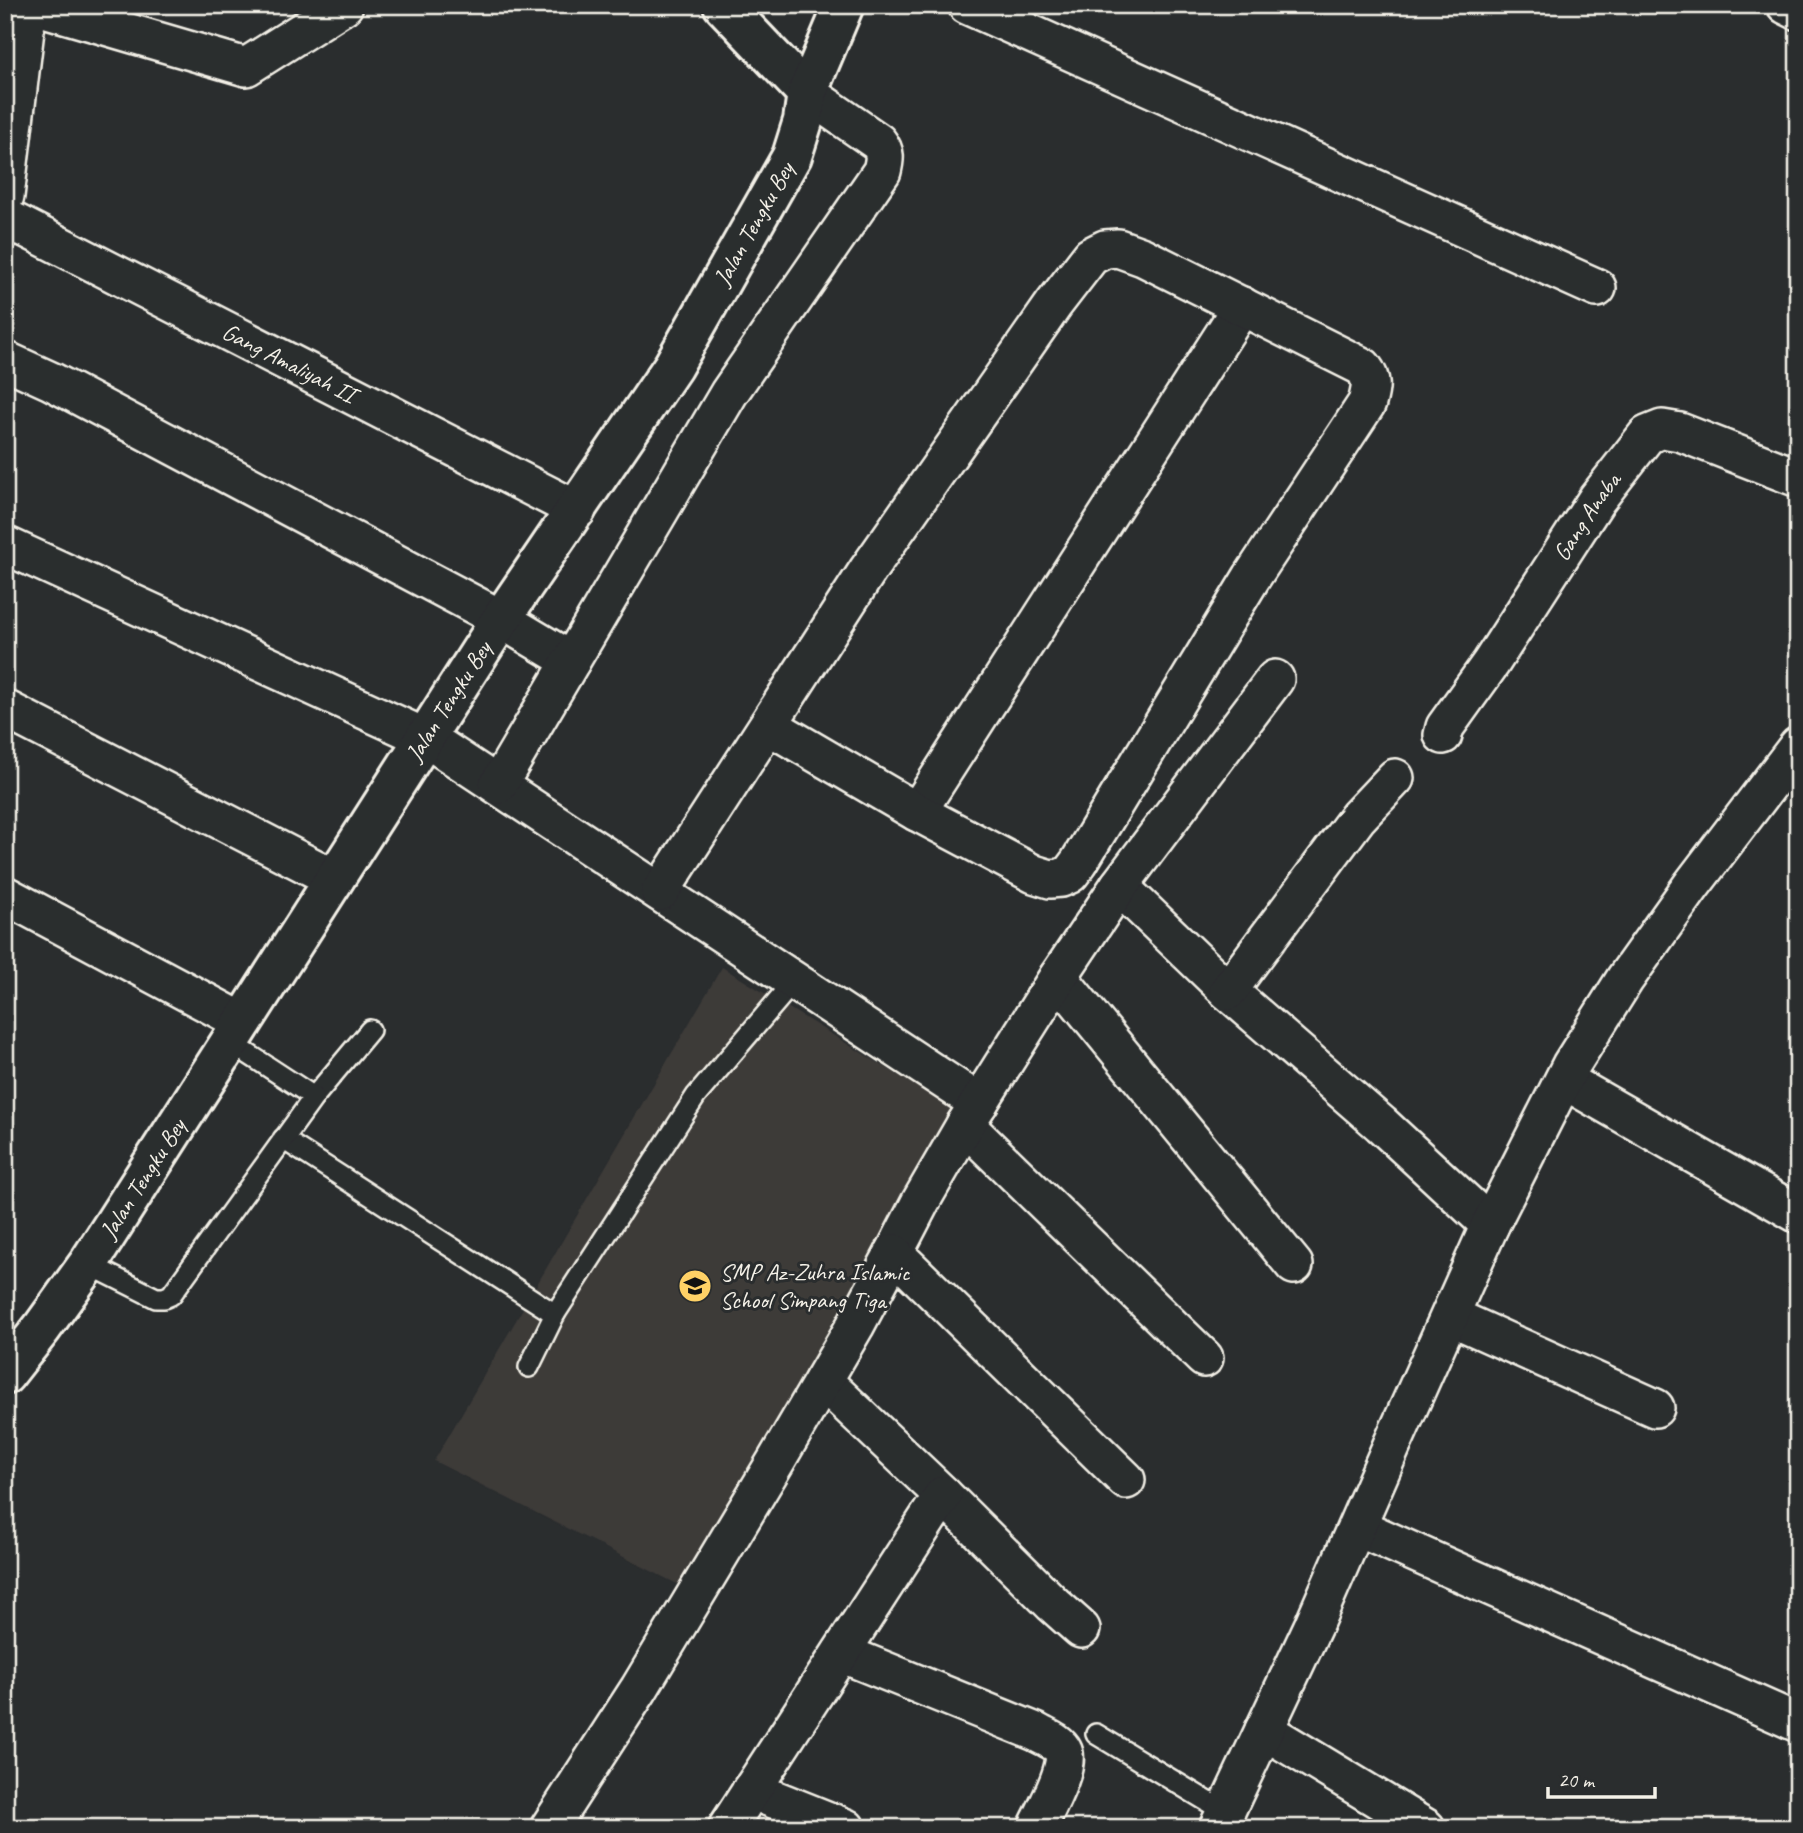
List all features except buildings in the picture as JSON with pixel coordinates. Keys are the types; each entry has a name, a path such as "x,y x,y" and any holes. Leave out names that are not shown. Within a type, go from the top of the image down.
{"main road":[{"path":"723,5 807,93"},
{"name":"Jalan Tengku Bey","path":"5,1375 88,1264 501,620 682,353 792,156 803,121 807,93 845,5"}],"street":[{"path":"5,197 28,5"},
{"path":"34,5 246,67 345,5"},
{"path":"967,5 1597,288"},
{"path":"1786,5 1798,11"},
{"path":"498,785 729,393 882,171 885,162 884,149 878,142 807,93"},
{"name":"Gang Amaliyah II","path":"5,229 12,221 577,510"},
{"path":"660,892 868,570 1054,304 1091,256 1105,249 1118,248 1143,257 1363,367 1369,375 1372,385 1367,403 1252,577 1070,874 1049,879 1034,874 917,812 768,725"},
{"path":"917,812 1242,306"},
{"path":"5,360 51,381 501,620 572,661"},
{"name":"Gang Anaba","path":"1443,735 1445,727 1491,663 1598,499 1647,435 1662,429 1680,432 1798,478"},
{"path":"5,545 426,738 795,980 972,1114 1204,1358"},
{"path":"549,1828 639,1689 855,1326 921,1201 972,1114 1058,977 1119,886 1275,679"},
{"path":"5,709 335,879"},
{"path":"1222,1820 1313,1626 1490,1225 1564,1080 1625,979 1692,885 1798,746"},
{"path":"1228,990 1358,817 1395,778"},
{"path":"1119,886 1228,990 1381,1124 1490,1225"},
{"path":"5,895 237,1032"},
{"path":"1058,977 1294,1265"},
{"path":"1564,1080 1798,1214"},
{"path":"894,1253 1126,1480"},
{"path":"1450,1316 1655,1408"},
{"path":"823,1381 1081,1629"},
{"path":"727,1828 943,1495"},
{"path":"1357,1527 1798,1723"},
{"path":"841,1653 1036,1732 1059,1746 1064,1751 1065,1759 1062,1772 1037,1828"},
{"path":"1264,1730 1426,1828"},
{"path":"751,1790 846,1828"}],"lane":[{"path":"529,1367 555,1314 696,1096 795,980"},
{"path":"88,1264 156,1298 171,1295 314,1097 370,1030"},
{"path":"237,1032 314,1097"},
{"path":"283,1139 555,1314"},
{"path":"1096,1734 1222,1820"}],"shaded area":[{"name":"SMP Az-Zuhra Islamic School Simpang Tiga","path":"722,967 955,1110 681,1586 434,1461"}],"place":[{"name":"SMP Az-Zuhra Islamic School Simpang Tiga","path":"695,1286"}]}
